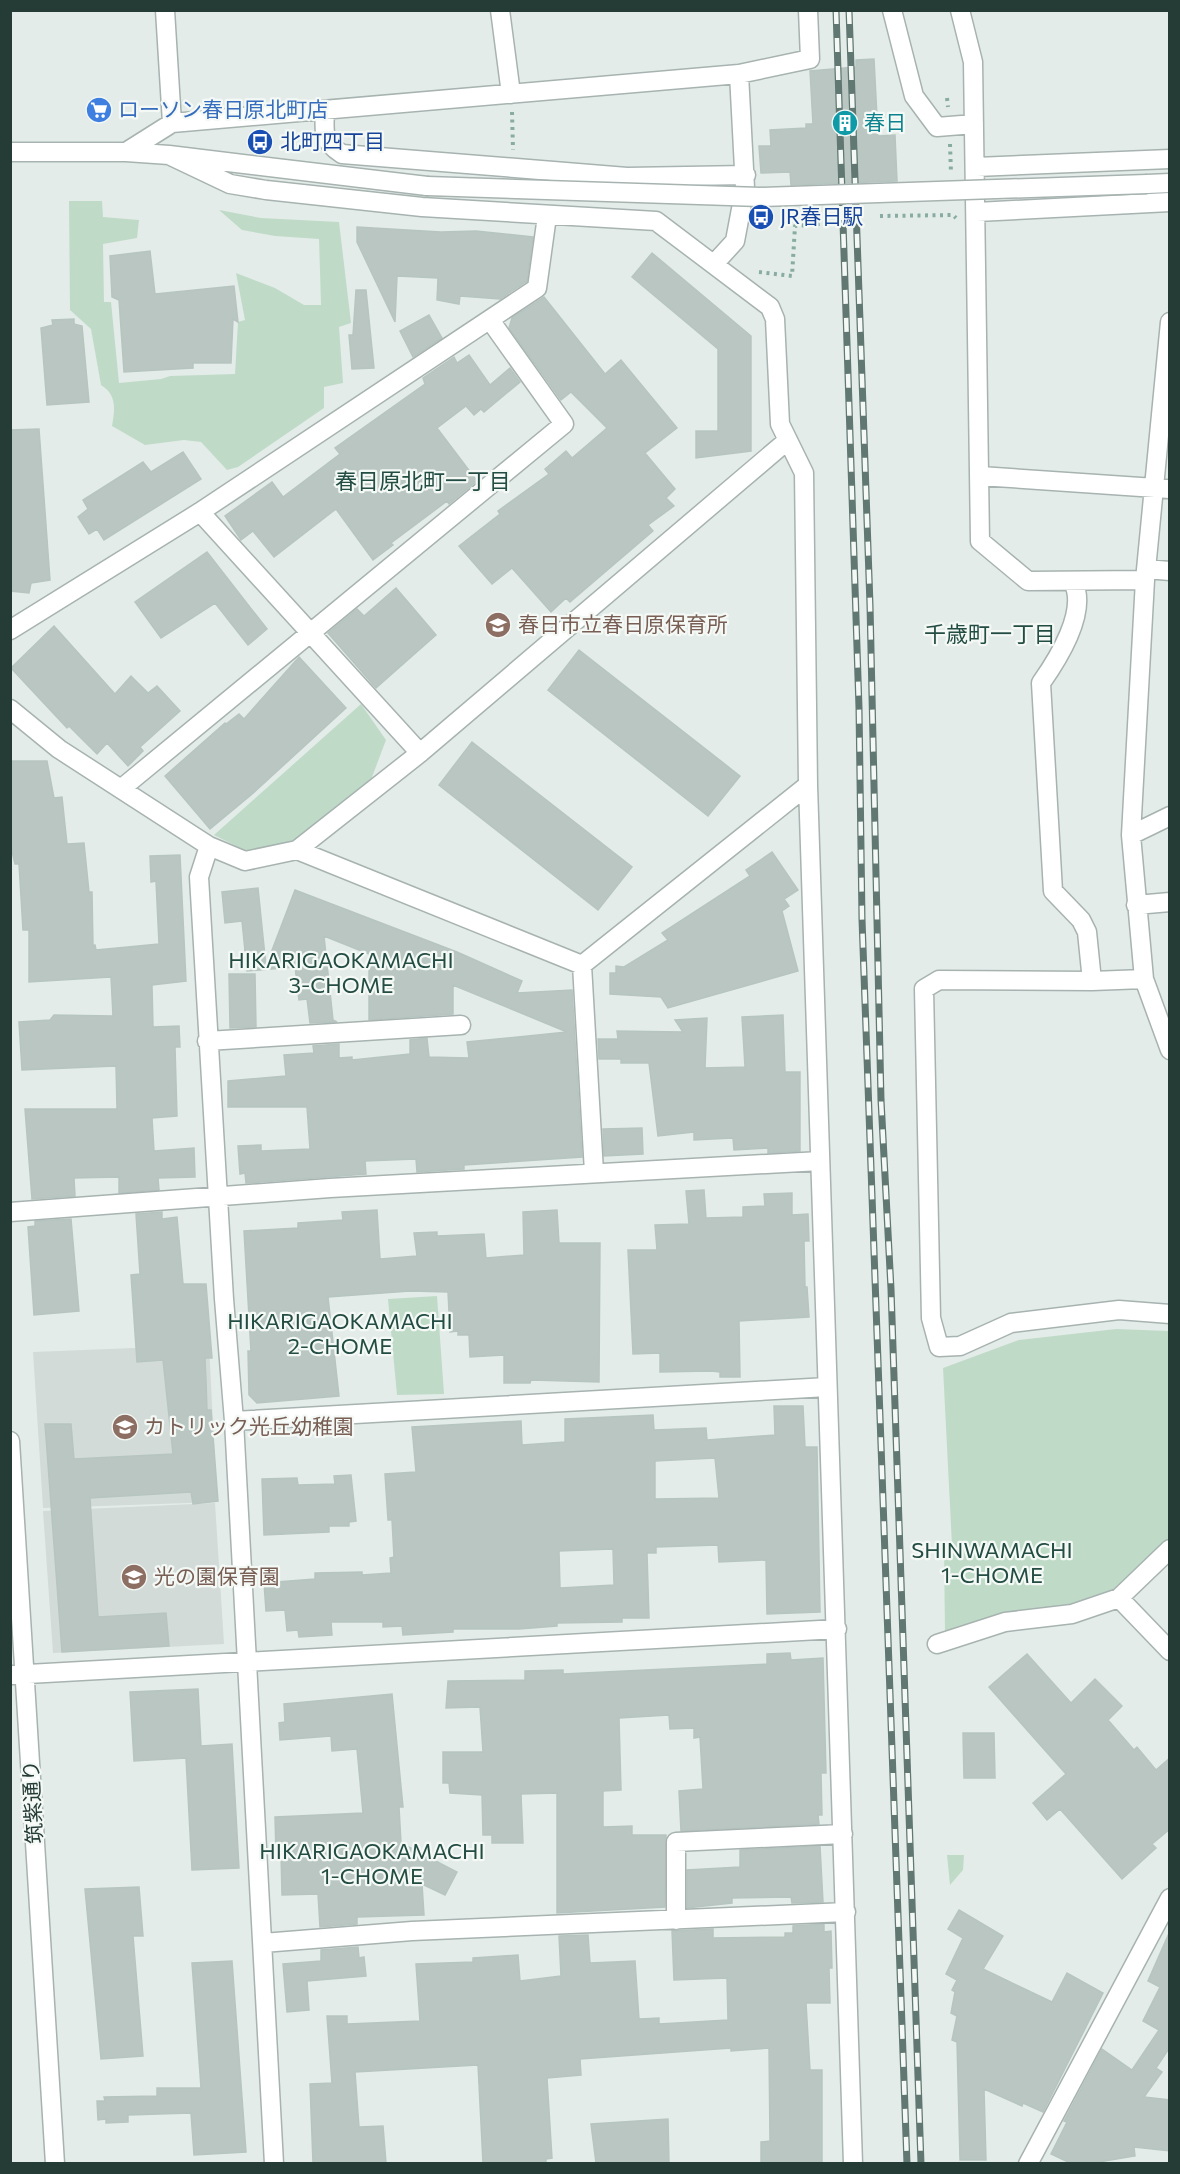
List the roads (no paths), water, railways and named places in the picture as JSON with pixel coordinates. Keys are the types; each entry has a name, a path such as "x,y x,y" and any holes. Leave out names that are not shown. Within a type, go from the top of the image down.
{"street":[{"path":"165,10 172,123"},
{"path":"500,10 511,94"},
{"path":"126,152 172,123 739,74 810,59 808,10"},
{"path":"892,10 914,96 937,127 974,124"},
{"path":"960,10 973,62 978,239 980,541 1028,581 1073,582 1170,571"},
{"path":"714,264 735,241 746,175 739,74"},
{"path":"324,111 324,133 330,146 342,154 627,177 746,175"},
{"path":"10,152 126,152 169,155 427,186 760,197 1170,183"},
{"path":"169,155 230,184 411,206 657,222 770,307 775,319 780,424 804,473 808,785 853,2163"},
{"path":"976,167 1170,159"},
{"path":"625,220 627,177"},
{"path":"977,212 1170,202"},
{"path":"10,630 200,512 537,288 546,239 547,216"},
{"path":"122,788 564,424 490,320"},
{"path":"1169,1046 1144,979 1131,835 1145,575 1162,488 1170,322"},
{"path":"10,709 59,749 209,846 245,861 297,850 420,753 788,440"},
{"path":"980,476 1162,488"},
{"path":"200,512 420,753"},
{"path":"1073,582 1077,590 1076,612 1061,655 1041,683 1053,891 1081,921 1087,932 1092,981"},
{"path":"582,965 808,785"},
{"path":"1131,835 1170,816"},
{"path":"209,846 199,876 207,1041 234,1421 274,2163"},
{"path":"297,850 582,965"},
{"path":"1136,905 1170,902"},
{"path":"582,965 594,1172"},
{"path":"1144,979 939,980 924,989 931,1317 939,1347 960,1346 1011,1323 1119,1310 1170,1314"},
{"path":"207,1041 461,1025"},
{"path":"10,1212 330,1188 820,1161"},
{"path":"234,1421 827,1387"},
{"name":"筑紫通り","path":"10,1441 18,1675 55,2163"},
{"path":"937,1644 1005,1622 1072,1614 1119,1598 1170,1549"},
{"path":"1119,1598 1170,1651"},
{"path":"18,1675 837,1629"},
{"path":"676,1920 676,1842 843,1834"},
{"path":"1028,2163 1170,1898"},
{"path":"263,1943 412,1931 846,1912"}],"railway":[{"path":"836,10 859,708 862,919 907,2164"},
{"path":"849,10 870,605 881,1100 891,1289 921,2164"}],"place":[{"name":"ローソン春日原北町店","path":"99,110"},
{"name":"春日","path":"845,123"},
{"name":"北町四丁目","path":"260,142"},
{"name":"JR春日駅","path":"761,217"},
{"name":"春日市立春日原保育所","path":"498,625"},
{"name":"カトリック光丘幼稚園","path":"125,1427"},
{"name":"光の園保育園","path":"134,1577"}],"district":[{"name":"春日原北町一丁目","path":"423,481"},
{"name":"千歳町一丁目","path":"990,634"},
{"name":"HIKARIGAOKAMACHI 3-CHOME","path":"341,972"},
{"name":"HIKARIGAOKAMACHI 2-CHOME","path":"340,1334"},
{"name":"SHINWAMACHI 1-CHOME","path":"992,1562"},
{"name":"HIKARIGAOKAMACHI 1-CHOME","path":"372,1864"}]}
